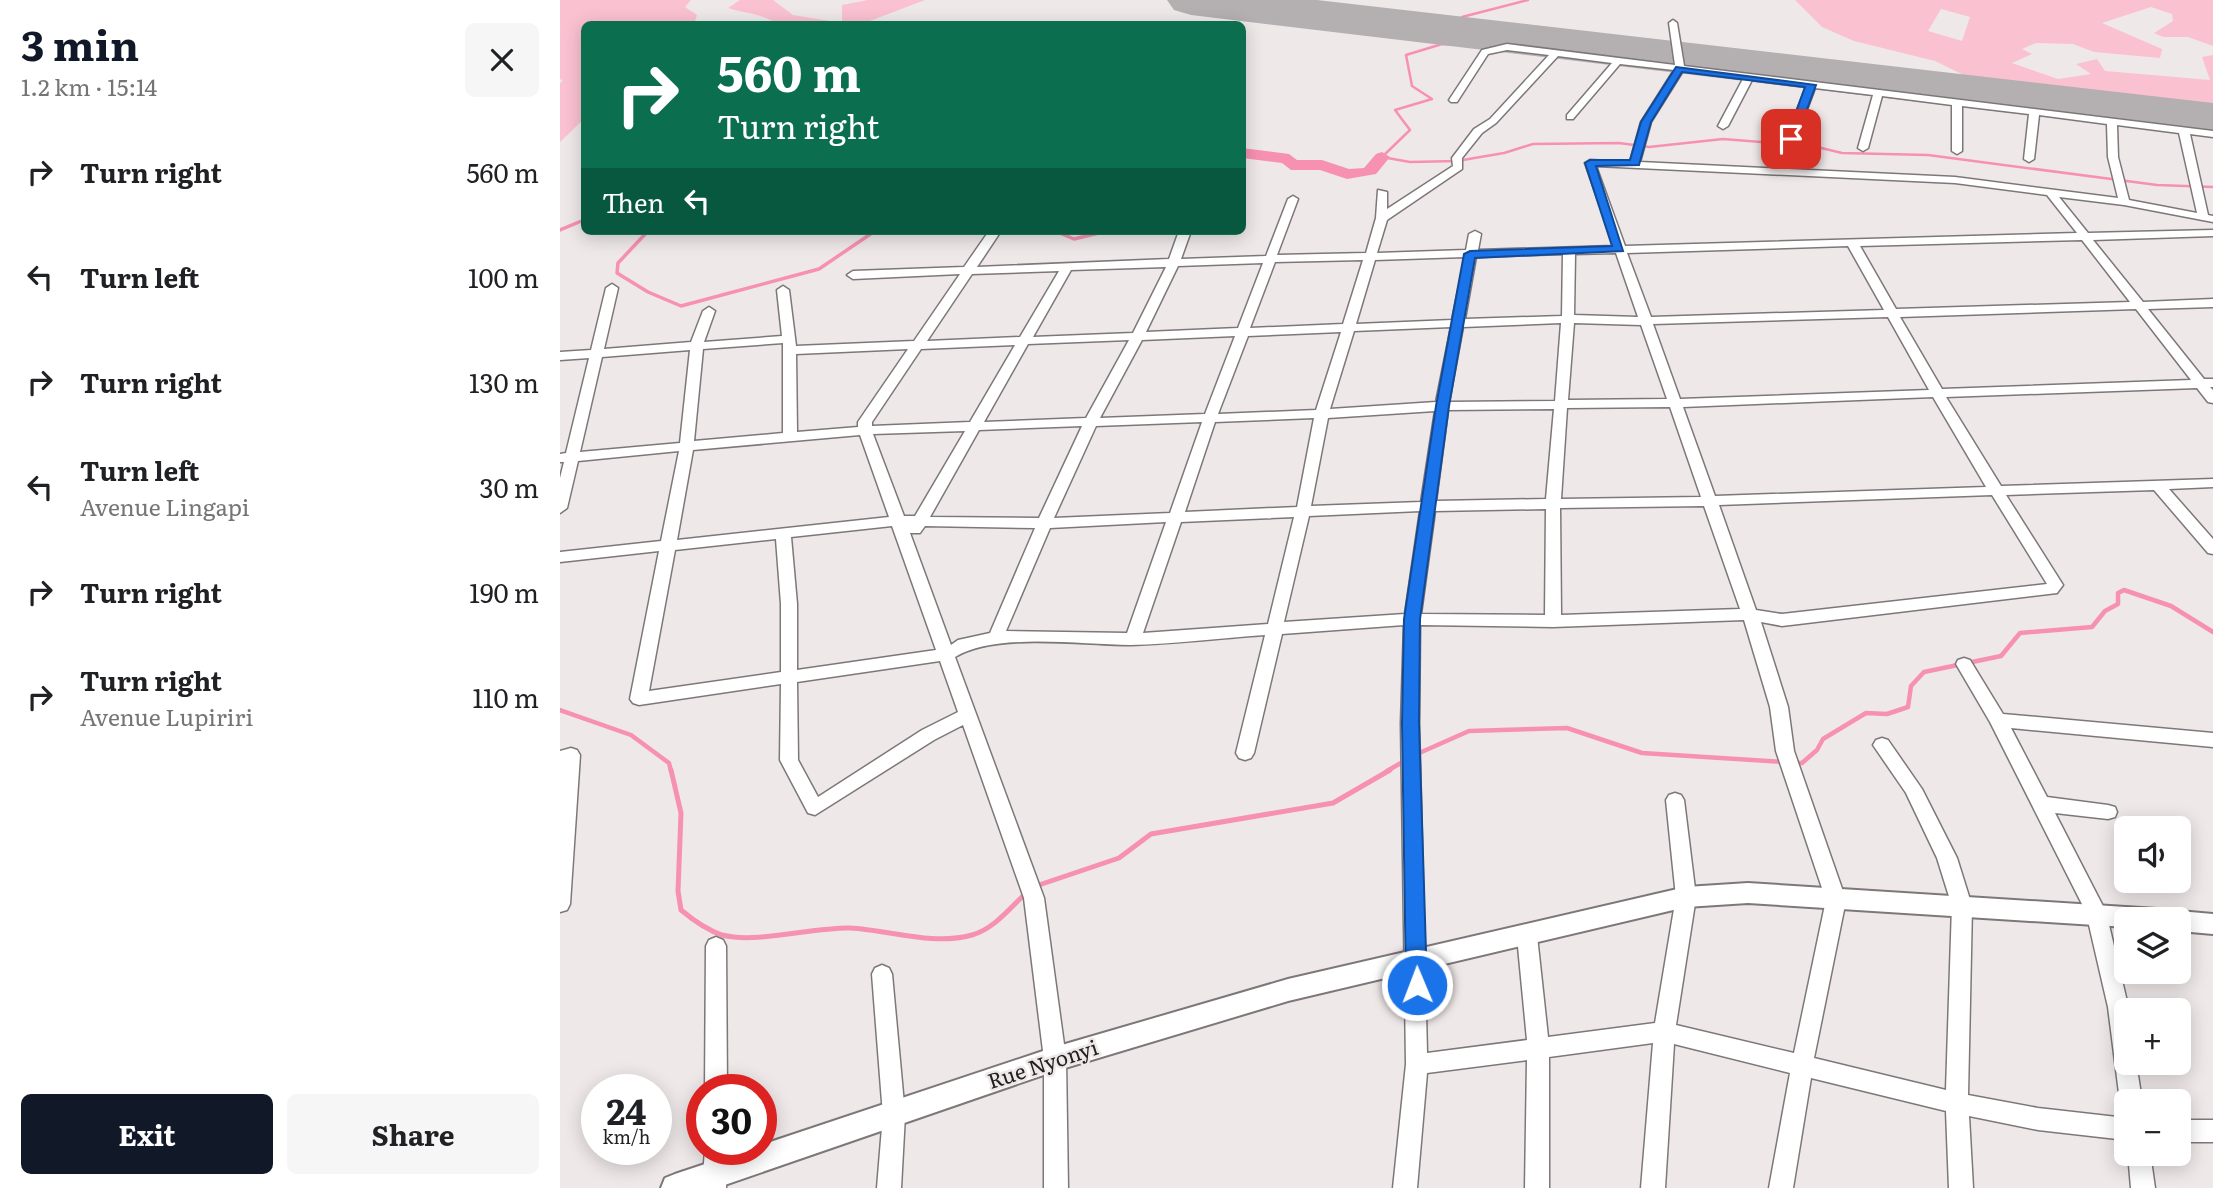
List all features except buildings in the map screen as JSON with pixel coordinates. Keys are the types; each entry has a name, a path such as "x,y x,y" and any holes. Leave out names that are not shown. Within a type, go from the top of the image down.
{"street":[{"path":"1635,163 1646,122 1680,69 1673,23"},
{"path":"1454,100 1489,50 1507,47 2213,134"},
{"path":"1382,218 1458,167 1457,158 1478,131 1493,121 1555,54"},
{"path":"1570,117 1616,62"},
{"path":"1723,126 1749,77"},
{"path":"1791,139 1811,85"},
{"path":"1863,148 1878,93"},
{"path":"1957,103 1957,151"},
{"path":"2029,159 2034,112"},
{"path":"2112,122 2113,158 2124,202"},
{"path":"1781,1188 1802,1066 1836,900 1785,751 1779,706 1590,163 1955,180 2124,202 2208,218 2184,131"},
{"path":"1245,753 1303,512 1322,414 1372,258 1382,218 1382,192"},
{"path":"2050,192 2082,237 2206,383 2213,399"},
{"path":"1133,639 1174,516 1293,199"},
{"path":"853,275 1272,259 2213,233"},
{"path":"1405,1188 1417,1064 1410,723 1412,619 1442,406 1475,234"},
{"path":"992,235 866,422 865,430 896,521 948,654 967,715 1031,891 1055,1059 1056,1188"},
{"path":"996,637 1044,523 1091,422 1175,264 1184,235"},
{"path":"709,311 697,344 687,444 639,699 948,654 964,644 996,637 1133,639 1412,619 1553,621 1748,614 1782,620 2051,589 2054,585 2052,580 1936,392 1852,243"},
{"path":"1553,621 1553,503 1568,319 1569,250"},
{"path":"907,549 917,524 1066,268"},
{"path":"560,508 566,458 597,352 612,288"},
{"path":"783,290 790,344 790,436"},
{"path":"560,356 697,344 1024,342 1568,319 1645,321 2213,303"},
{"path":"566,458 687,444 865,430 1322,414 1442,406 1675,403 2206,383"},
{"path":"560,558 896,521 917,524 1044,523 1428,506 1709,500 2213,482"},
{"path":"2157,484 2213,549"},
{"path":"783,534 789,604 789,760 815,808 928,736 967,715"},
{"path":"1964,664 1998,720 2096,912 2118,1006 2129,1089"},
{"path":"1998,720 2213,740"},
{"path":"1882,744 1913,789 1947,858 1962,906 1957,1103 1961,1188"},
{"path":"560,758 570,755 560,904"},
{"path":"1653,1188 1664,1032 1686,897 1675,800"},
{"path":"2041,804 2108,812"},
{"name":"Rue Nyonyi","path":"675,1188 716,1171 894,1115 1055,1059 1288,990 1686,897 1748,893 2114,914"},
{"path":"2191,922 2213,925"},
{"path":"1527,936 1538,1047 1537,1188"},
{"path":"716,946 716,1074"},
{"path":"882,974 894,1115 889,1188"},
{"path":"1417,1064 1664,1032 1957,1103 2038,1119 2114,1128"},
{"path":"2191,1131 2213,1131"},
{"path":"2140,1166 2143,1188"}],"shaded area":[{"path":"560,0 691,0 685,7 697,15 695,21 581,21 581,122 560,142 560,83 563,81 560,79"},
{"path":"740,0 773,0 793,15 830,21 772,21 728,8"},
{"path":"868,0 925,0 870,21 842,21 842,5"},
{"path":"1795,0 2213,0 2213,46 2188,37 2163,37 2154,33 2173,21 2172,14 2151,7 2102,23 2162,49 2160,58 2094,52 2073,44 2036,43 2022,49 2032,54 2012,63 2058,79 2091,74 2076,64 2097,59 2105,71 2210,80 2202,57 2213,55 2213,109 1980,83 1935,61 1854,41 1822,27","holes":["1941,9 1970,17 1962,41 1928,31"]}],"waterway":[{"path":"1462,17 1528,0"},
{"path":"1507,46 1442,44 1406,55 1412,86 1432,99 1395,110 1410,130 1382,157 1410,162 1457,161 1504,153 1533,144 1619,143 1649,147 1723,139 1813,146 1842,153 1928,155 2157,185 2213,187"},
{"path":"1246,154 1289,159 1291,165 1322,165 1347,174 1370,171 1382,157"},
{"path":"560,230 581,221"},
{"path":"644,235 618,263 617,273 648,292 681,306 819,269 869,235"},
{"path":"1064,235 1074,239 1090,235"},
{"path":"1793,763 1802,763 1817,750 1823,739 1866,713 1887,714 1908,707 1911,686 1924,672 2001,656 2020,633 2092,627 2105,611 2118,604 2118,593 2124,590 2171,606 2213,632"},
{"path":"560,710 631,735 669,763 671,771"},
{"path":"1417,754 1469,731 1567,728 1642,753 1784,762"},
{"path":"1387,771 1406,760"},
{"path":"671,770 681,813 678,891 681,910 722,935 752,938 850,928 926,938 957,938 987,928 1026,893"},
{"path":"1036,886 1119,858 1151,834 1333,803 1390,770"}],"runway":[{"path":"1191,0 2213,120"}],"route":[{"path":"1417,985 1415,828 1410,723 1412,619 1442,406 1470,254 1619,249 1590,163 1635,163 1646,122 1680,69 1811,85 1791,139"}]}
